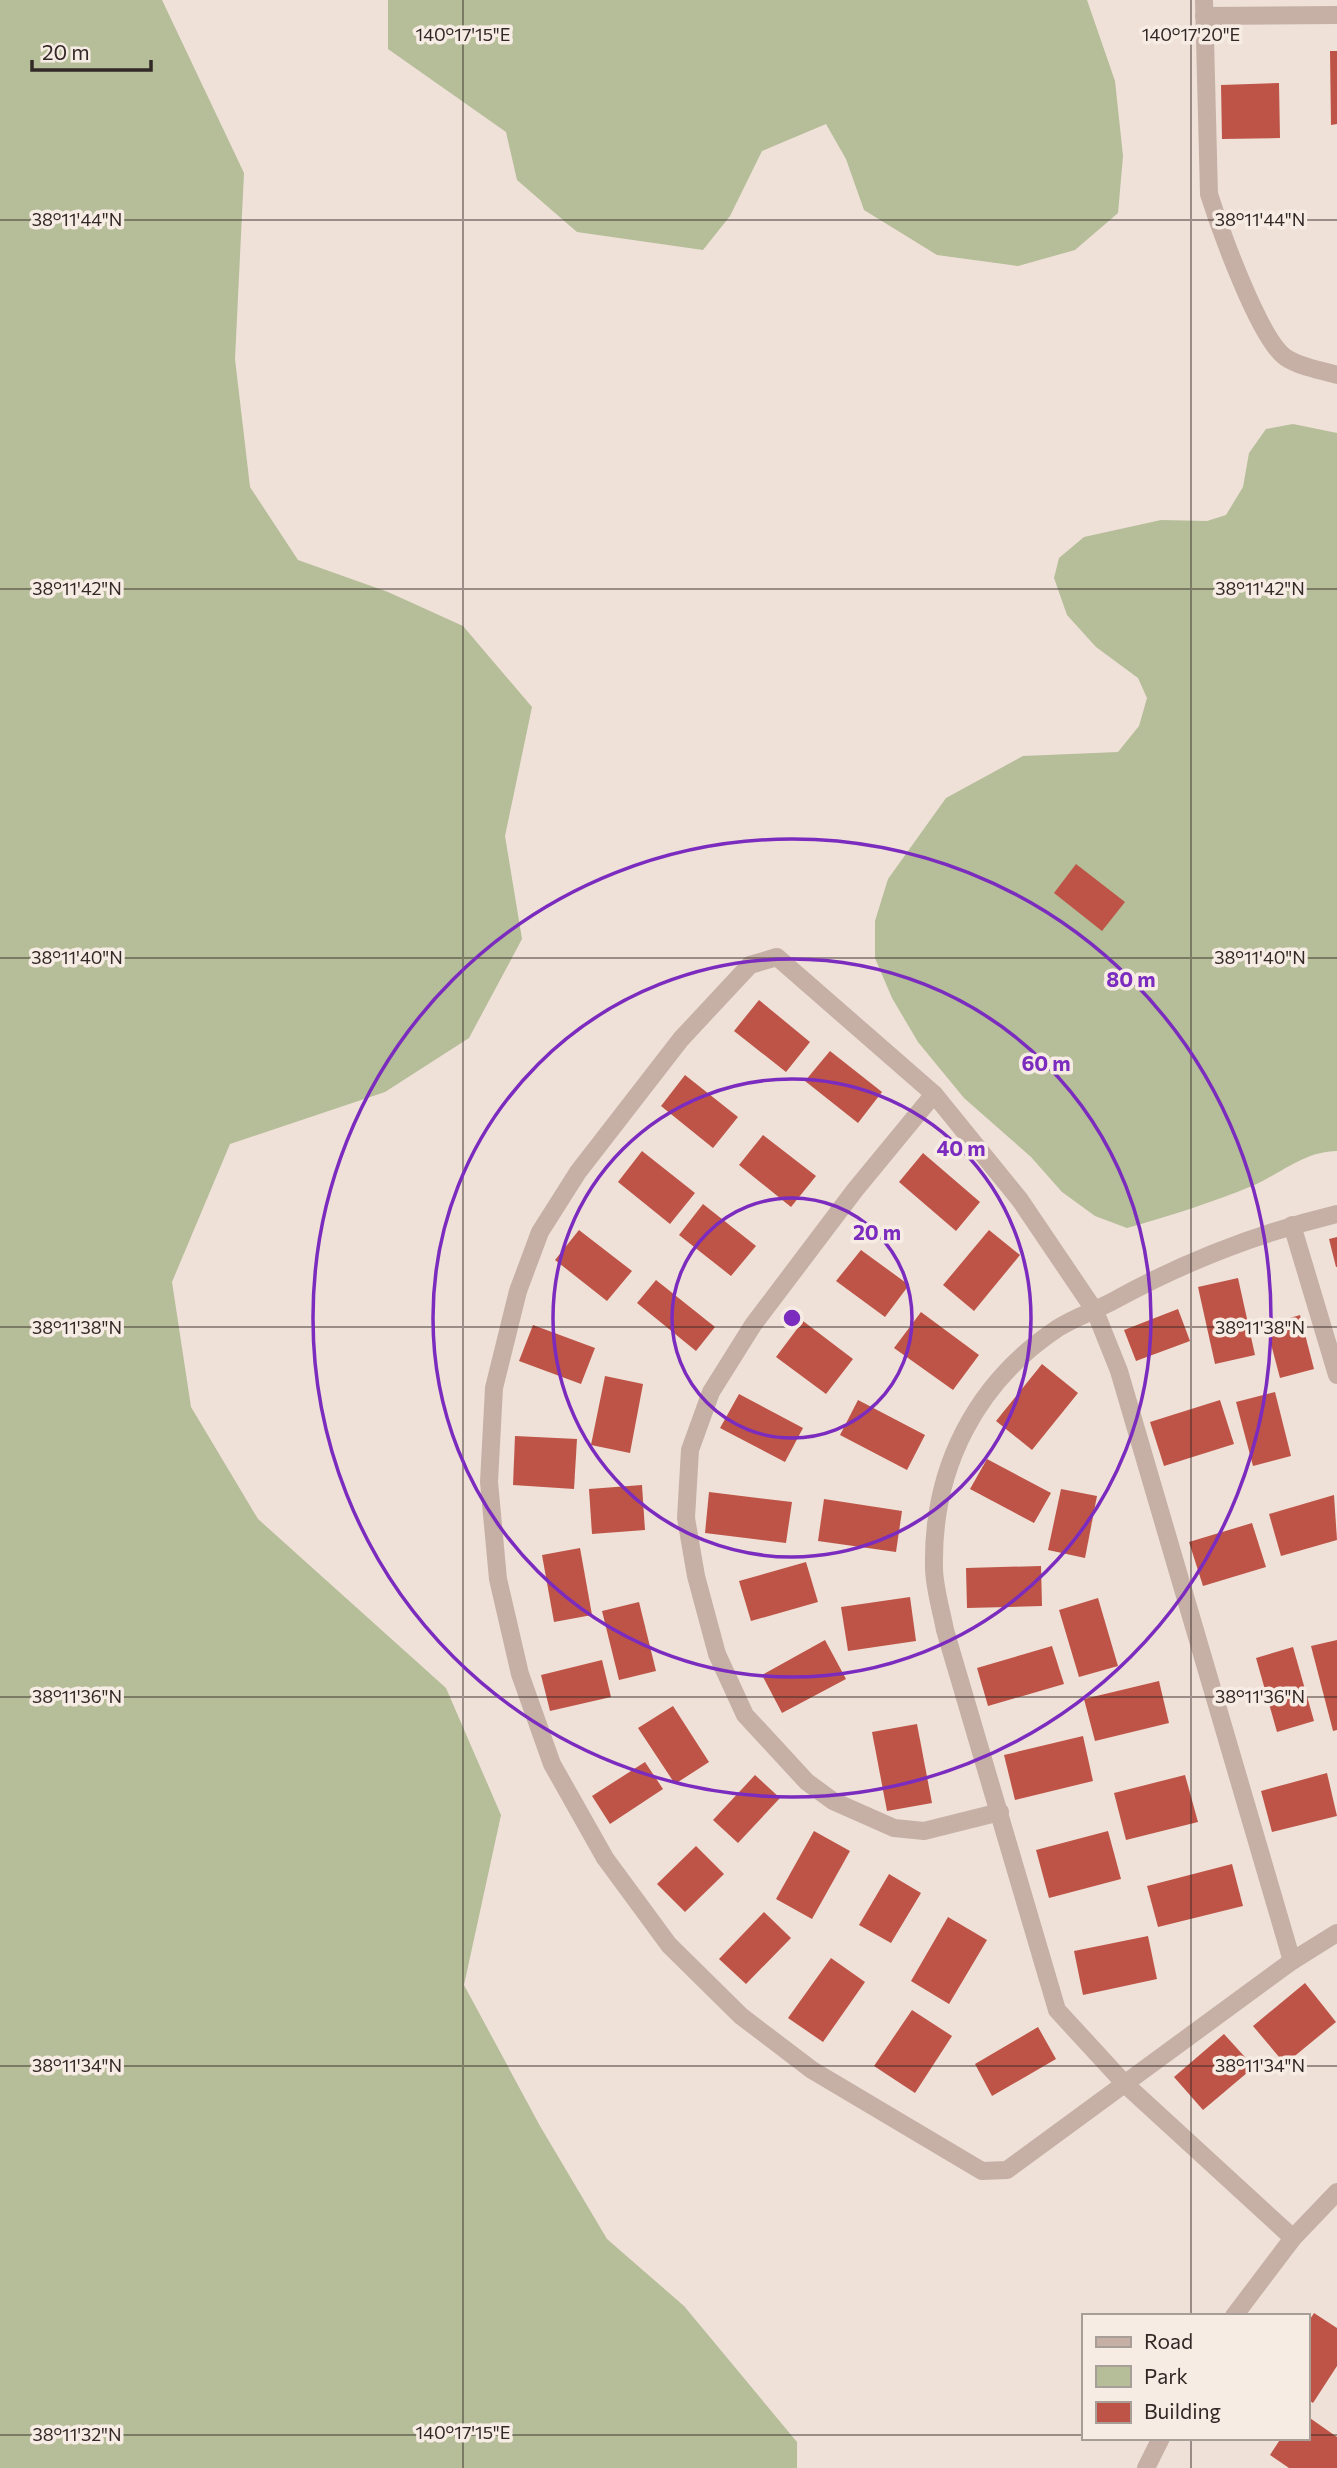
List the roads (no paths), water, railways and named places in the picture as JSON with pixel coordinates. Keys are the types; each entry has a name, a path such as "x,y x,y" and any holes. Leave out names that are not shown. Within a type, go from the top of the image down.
{"street":[{"path":"1337,15 1204,8 1209,194 1216,216 1262,327 1284,356 1337,375"},
{"path":"1292,1961 1119,1371 1095,1311 1020,1200 934,1094 777,957 750,965 681,1039 578,1172 540,1232 518,1292 494,1388 489,1482 498,1578 520,1674 552,1764 605,1858 669,1945 741,2016 812,2070 982,2171 1007,2170 1292,1961 1337,1933"},
{"path":"934,1094 855,1190 761,1314 711,1392 690,1450 686,1518 699,1589 717,1654 745,1715 807,1782 833,1801 894,1828 924,1831 1000,1812"},
{"path":"1293,2238 1125,2084 1057,2010 945,1630 934,1569 936,1515 946,1468 964,1430 988,1394 1017,1363 1059,1327 1212,1252 1292,1225 1337,1214"},
{"path":"1292,1225 1337,1375"},
{"path":"1236,2314 1293,2238 1337,2192"},
{"path":"1146,2468 1160,2440"}]}
